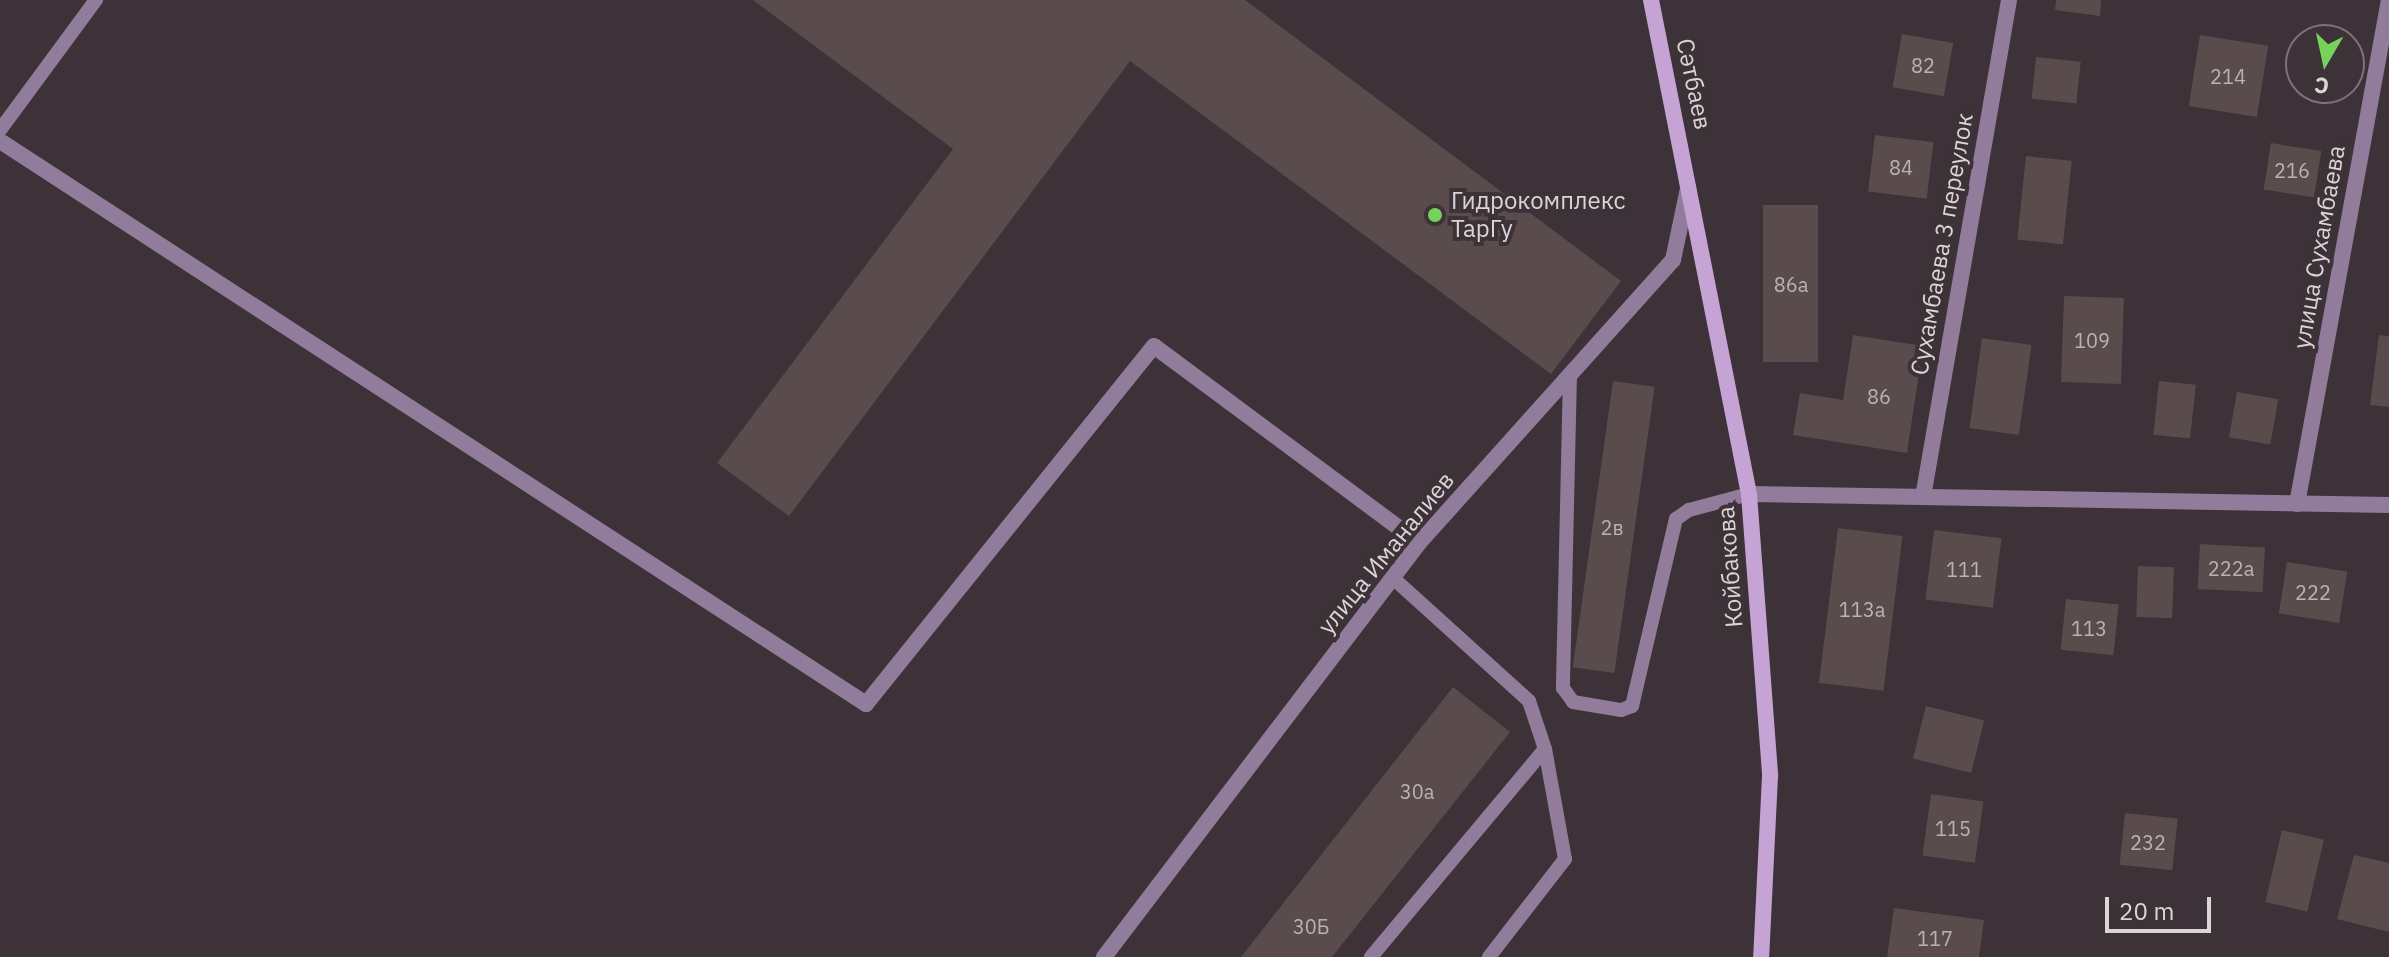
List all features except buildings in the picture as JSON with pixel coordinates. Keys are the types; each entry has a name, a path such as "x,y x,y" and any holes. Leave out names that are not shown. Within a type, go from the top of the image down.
{"street":[{"name":"Сәтбаев","path":"1651,0 1690,178"},
{"name":"Сухамбаева 3 переулок","path":"1923,497 2009,0"},
{"name":"улица Сухамбаева","path":"2297,504 2389,0"},
{"path":"0,141 866,704 1154,346 1419,543"},
{"name":"улица Иманалиев","path":"1104,957 1419,543 1673,260 1690,178"},
{"name":"Койбакова","path":"1690,178 1749,494 1770,776 1761,957"},
{"path":"1749,494 2389,505"}],"lane":[{"path":"0,130 96,0"},
{"path":"1570,374 1563,688 1573,702 1621,710 1632,706 1676,519 1689,510 1749,494"},
{"path":"1393,578 1529,701 1545,749 1565,859 1489,957"},
{"path":"1371,957 1545,749"}],"place":[{"name":"Гидрокомплекс ТарГу","path":"1435,215"}]}
